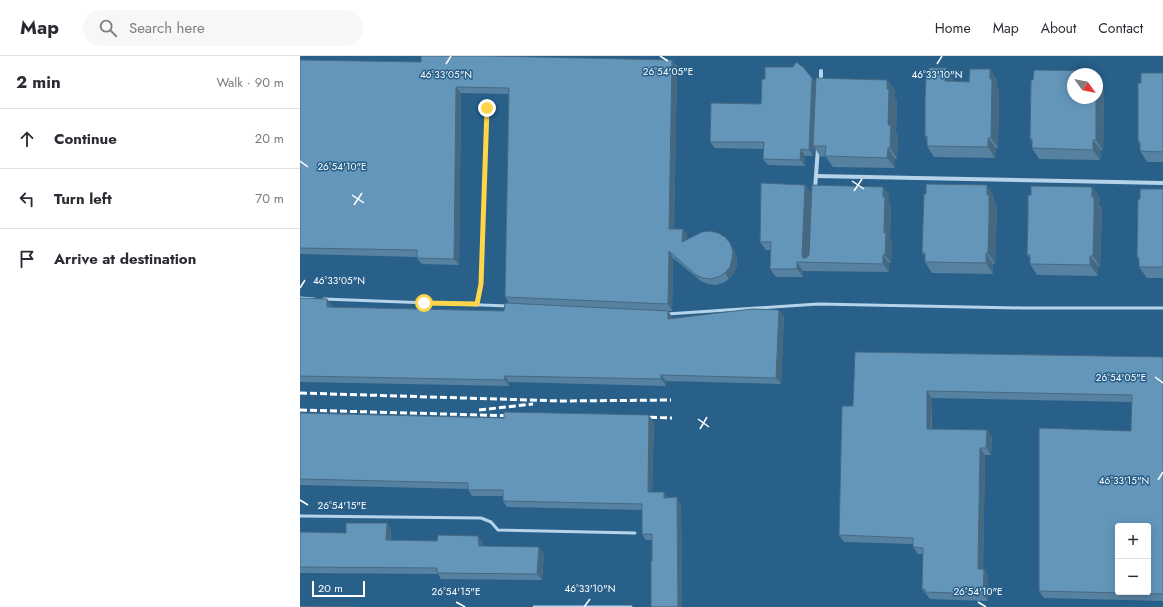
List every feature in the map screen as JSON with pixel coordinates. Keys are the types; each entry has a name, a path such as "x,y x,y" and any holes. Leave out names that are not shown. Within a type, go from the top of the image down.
{"street":[{"path":"820,86 821,71"},
{"path":"815,192 818,146"},
{"path":"816,176 1163,184"}],"lane":[{"path":"477,304 481,284 487,108"},
{"path":"300,298 316,299"},
{"path":"323,299 455,305 477,304 516,307"},
{"path":"661,313 818,304 1023,308 1163,308"},
{"path":"300,516 482,518 491,522 498,530 635,533"},
{"path":"534,607 631,607"}],"building":[{"path":"421,56 672,60 669,229 683,229 682,242 702,232 710,231 725,237 730,243 733,251 730,267 725,273 718,277 711,279 703,278 696,275 669,251 668,304 505,297 509,88 456,87 454,259 417,258 417,250 300,248 300,60 421,62"},
{"path":"796,62 803,67 812,78 809,150 801,149 800,160 763,159 764,142 710,142 711,103 761,104 762,79 765,79 765,67 793,67"},
{"path":"929,68 946,68 945,81 969,82 970,69 990,69 990,79 992,79 991,138 988,138 988,147 927,146 927,136 925,137 925,99 926,78 928,78"},
{"path":"1034,70 1067,71 1067,104 1096,104 1096,140 1093,140 1093,150 1032,148 1032,139 1030,139 1031,80 1033,80"},
{"path":"1141,73 1163,73 1163,152 1140,151 1140,142 1138,142 1138,83 1141,83"},
{"path":"816,78 887,80 887,89 889,90 888,125 891,125 890,148 888,148 887,158 825,156 826,146 813,146"},
{"path":"761,183 805,185 803,258 806,258 809,255 812,185 883,187 883,197 885,197 884,233 886,233 883,264 797,262 797,269 770,269 771,242 760,242"},
{"path":"926,184 987,185 987,195 989,195 989,219 988,253 986,253 986,263 925,262 925,253 922,253 924,194 926,194"},
{"path":"1031,186 1092,187 1092,197 1094,197 1094,218 1093,256 1090,256 1090,265 1030,264 1030,255 1027,255 1028,195 1031,195"},
{"path":"1140,189 1163,189 1163,267 1139,267 1139,258 1137,257 1138,199 1140,199"},
{"path":"300,298 327,299 327,307 504,311 505,303 668,311 668,319 752,309 779,310 776,378 661,375 661,379 505,376 504,380 300,376"},
{"path":"855,352 1163,357 1163,594 1151,594 1151,523 1115,523 1115,593 1039,591 1039,428 1131,431 1132,395 927,391 927,429 987,430 986,448 980,448 978,569 984,569 983,594 925,592 925,589 922,589 923,548 913,547 913,538 839,535 842,406 853,406"},
{"path":"504,412 649,415 648,492 664,492 664,498 677,497 678,607 651,607 652,534 642,534 642,504 503,501 503,490 468,490 468,483 300,479 300,413 504,418"},
{"path":"346,523 387,523 386,540 437,541 438,535 478,536 479,546 539,547 537,574 437,573 437,568 300,567 300,532 346,533"},
{"path":"300,606 362,607 300,607"}],"railway":[{"path":"300,393 562,401 671,400"},
{"path":"479,410 533,404"},
{"path":"300,410 516,416"},
{"path":"640,417 672,418"}],"route":[{"path":"424,303 455,305 477,304 481,284 487,108"}]}
